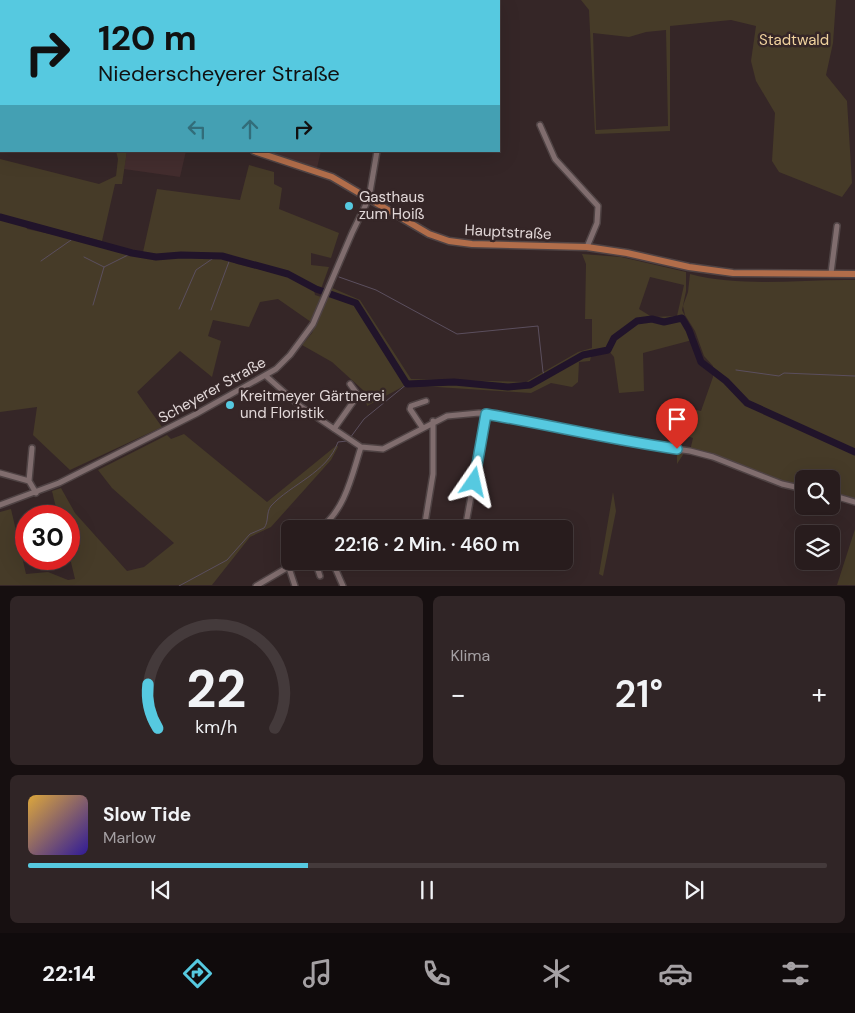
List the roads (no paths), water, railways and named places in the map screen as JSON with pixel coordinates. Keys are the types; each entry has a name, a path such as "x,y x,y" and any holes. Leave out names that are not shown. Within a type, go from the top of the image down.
{"main road":[{"name":"Hauptstraße","path":"257,152 332,177 429,234 449,241 472,244 587,248 622,252 689,267 733,273 855,274"}],"street":[{"path":"540,125 555,159 598,206 597,223 587,248"},
{"name":"Scheyerer Straße","path":"0,505 36,493 155,435 266,376 298,346 313,324 328,286 370,198 377,152"},
{"path":"831,273 836,226"},
{"path":"266,376 278,389 300,406 361,447 383,449 422,427 447,416 467,413 486,414 556,426 623,442 690,451 713,457 782,484 795,487"},
{"path":"334,429 358,395 350,384"},
{"path":"422,427 410,409 412,406 426,401"},
{"path":"467,520 486,414"},
{"path":"425,520 433,474 433,422"},
{"path":"331,520 344,497 361,447"},
{"path":"32,448 29,481 36,493"},
{"path":"0,473 29,481"},
{"path":"840,498 855,502"},
{"path":"256,586 283,570"},
{"path":"291,570 295,586"},
{"path":"318,570 320,576"},
{"path":"336,570 343,586"}],"waterway":[{"path":"0,217 132,253 156,257 181,255 222,256 288,274 316,289 356,303 407,384 454,382 508,387 530,385 583,355 608,350 614,338 637,321 652,319 664,322 682,318 689,330 701,362 726,381 747,403 855,452"},
{"path":"41,261 74,238"},
{"path":"93,305 104,267 132,253"},
{"path":"84,257 104,267"},
{"path":"179,309 196,270 215,257"},
{"path":"211,310 230,259"},
{"path":"339,277 376,290 457,334 538,326 543,372 546,377"},
{"path":"736,370 779,376 784,373 855,376"},
{"path":"350,438 364,419 407,384"},
{"path":"179,586 227,560 250,534 264,528 268,511 279,498 326,462 338,442 347,441"}],"place":[{"name":"Gasthaus zum Hoiß","path":"349,206"},
{"name":"Kreitmeyer Gärtnerei und Floristik","path":"230,405"}],"park label":[{"name":"Stadtwald","path":"794,40"}]}
